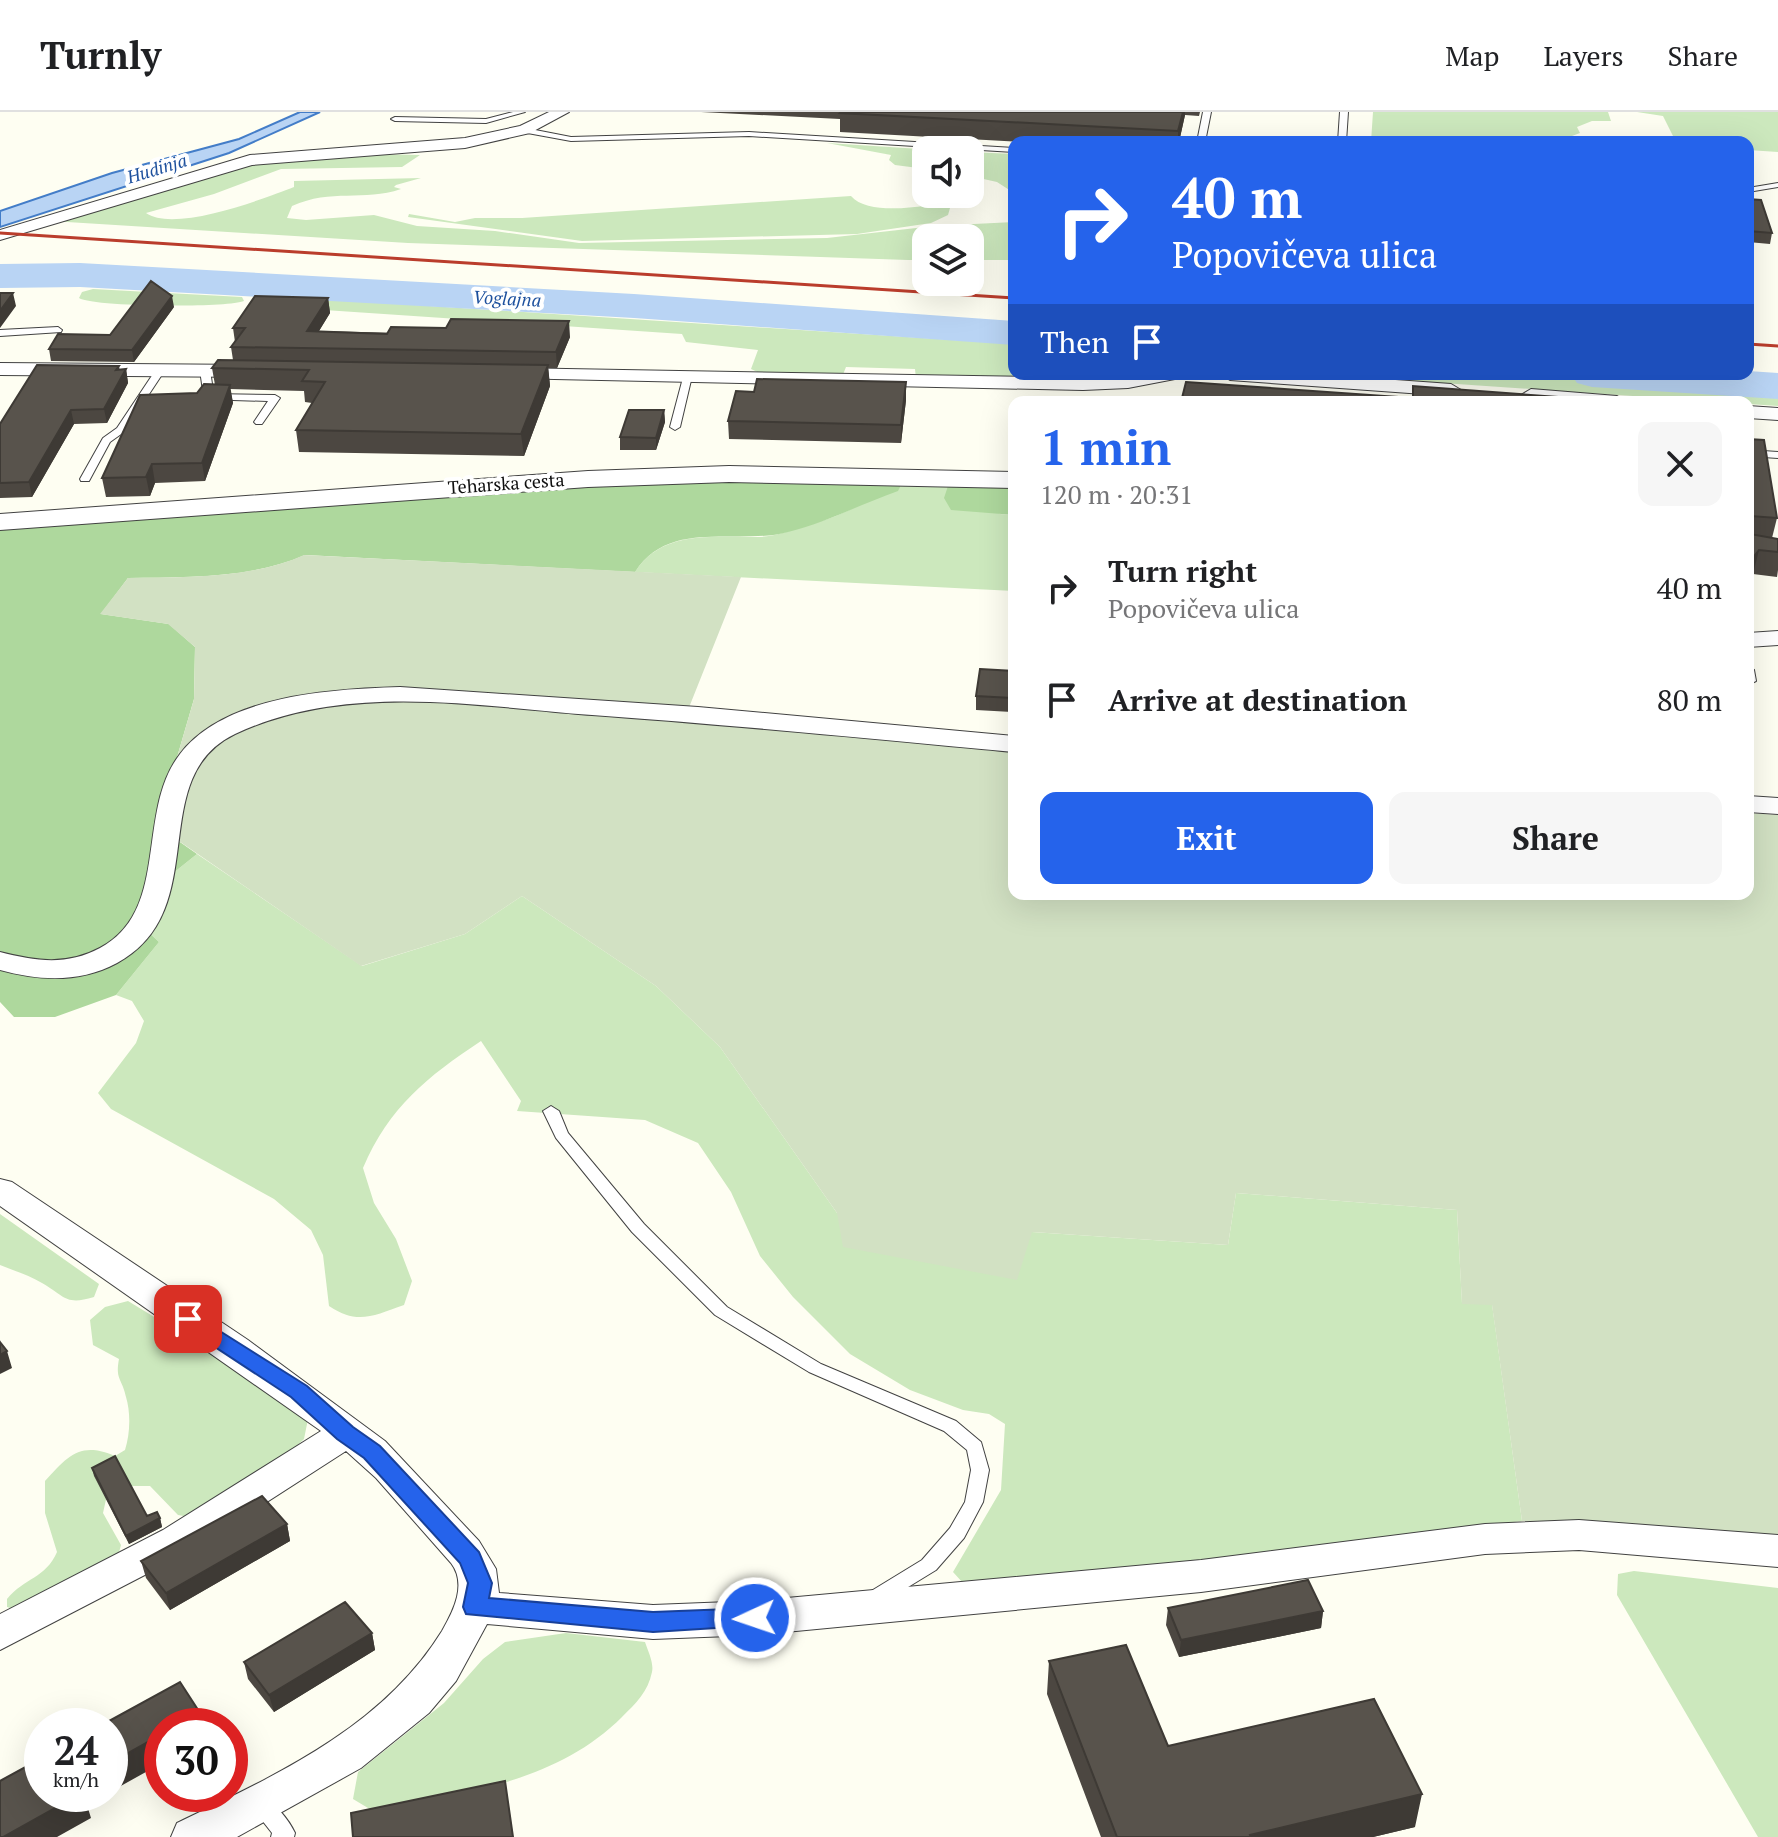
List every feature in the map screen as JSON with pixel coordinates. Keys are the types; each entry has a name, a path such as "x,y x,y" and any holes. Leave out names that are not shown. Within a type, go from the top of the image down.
{"street":[{"path":"0,235 250,160 320,152 434,146 494,137 525,130 561,112"},
{"path":"0,369 270,371"},
{"path":"486,373 1083,384 1139,380"},
{"path":"1316,380 1474,391"},
{"path":"1504,393 1540,396"},
{"path":"1754,412 1778,414"},
{"name":"Teharska cesta","path":"0,522 588,479 729,474 1008,480"},
{"path":"1754,640 1778,638"},
{"path":"0,961 26,969 58,971 107,959 127,947 152,915 171,797 180,770 217,733 269,712 315,701 372,695 459,698 709,715 1008,743"},
{"path":"1754,804 1778,806"},
{"path":"0,1190 95,1258 299,1391 345,1433 372,1452 470,1558 480,1583 475,1607 455,1648 422,1695 347,1753 260,1804 193,1837"},
{"path":"0,1633 84,1591 274,1486 345,1433"},
{"path":"475,1607 653,1622 755,1618 1201,1576 1485,1539 1579,1535 1778,1551"}],"lane":[{"path":"395,119 469,122 501,119 521,112"},
{"path":"1202,136 1207,112"},
{"path":"1342,136 1344,112"},
{"path":"469,122 494,137"},
{"path":"525,130 571,139 749,134 1008,150"},
{"path":"1754,189 1778,185"},
{"path":"0,333 58,330"},
{"path":"85,479 106,440 121,430 160,370"},
{"path":"205,370 208,391 205,397 275,398 259,422"},
{"path":"675,427 687,376"},
{"path":"1754,453 1778,455"},
{"path":"551,1111 561,1135 638,1228 721,1311 815,1368 950,1426 975,1447 980,1470 974,1502 957,1533 929,1565 861,1607"},
{"path":"260,1804 285,1833 281,1837"}],"green space":[{"path":"1373,112 1608,112 1611,121 1592,121 1577,127 1580,133 1572,136 1371,136"},
{"path":"1637,112 1778,112 1778,152 1754,150 1754,136 1673,136 1663,116"},
{"path":"827,143 912,148 912,167 895,165 889,160 891,155"},
{"path":"984,153 1008,154 1008,189 984,179"},
{"path":"370,154 420,155 402,167 281,169 214,194 146,213 159,218 197,217 262,199 294,187 294,181 421,178 396,185 394,187 401,189 387,193 307,201 292,206 287,218 306,220 374,215 417,226 495,231 579,243 827,238 912,228 912,260 408,243 51,221 256,164"},
{"path":"851,196 871,206 885,208 950,208 948,215 931,223 857,234 582,241 408,217 409,214 455,222 475,218 522,218"},
{"path":"1008,222 1008,260 984,260 984,224 974,224"},
{"path":"93,289 242,297 244,301 160,306 79,298 82,292"},
{"path":"261,295 1008,344 1008,379 916,379 915,369 846,367 842,377 764,375 751,369 758,350 686,342 682,334 249,305"},
{"path":"1399,380 1601,380 1778,391 1778,406 1754,404 1754,396 1632,396"},
{"path":"738,480 902,483 898,491 788,532 768,536 685,539 666,545 649,555 635,572 305,555 240,573 128,578 101,614 169,624 195,647 194,699 157,826 197,854 152,890 142,926 159,942 116,995 55,1017 14,1017 0,1002 0,529 604,484"},
{"path":"902,483 949,483 1000,514 1008,515 1008,591 635,572 646,558 674,542 707,537 765,537 840,514"},
{"path":"949,483 1008,485 1008,515 951,510 944,498"},
{"path":"304,555 741,577 684,720 1008,749 1008,900 1754,900 1754,813 1778,815 1778,1537 1522,1521 1492,1305 1462,1304 1457,1210 1236,1193 1228,1245 1032,1232 1017,1280 843,1247 837,1213 720,1047 656,986 522,896 465,934 361,966 157,826 194,699 195,647 168,624 100,614 128,578 240,573"},
{"path":"197,854 362,966 465,934 522,896 656,986 720,1047 837,1213 1032,1232 1228,1245 1236,1193 1457,1210 1462,1303 1492,1304 1522,1521 1195,1563 963,1583 953,1572 1001,1490 1005,1424 989,1414 963,1410 910,1390 850,1354 793,1297 760,1256 731,1192 698,1143 645,1120 517,1111 521,1101 481,1041 443,1067 412,1095 385,1127 363,1168 374,1203 396,1239 412,1281 404,1305 365,1317 339,1312 329,1306 323,1255 311,1230 274,1199 111,1109 98,1093 136,1043 144,1021 132,1001 116,995 159,942 142,926 152,890"},
{"path":"0,1214 99,1284 94,1297 71,1300 37,1280 0,1265"},
{"path":"128,1301 289,1399 308,1419 304,1439 275,1467 195,1518 178,1515 150,1486 125,1486 107,1495 103,1513 121,1545 117,1560 16,1610 7,1607 7,1599 20,1586 41,1573 57,1552 45,1513 45,1481 76,1454 93,1450 115,1456 125,1450 129,1417 118,1375 119,1359 93,1345 90,1320 105,1307"},
{"path":"1634,1571 1778,1588 1778,1837 1758,1837 1617,1595 1618,1574"},
{"path":"566,1633 645,1642 650,1657 650,1679 637,1702 596,1739 537,1771 473,1791 373,1811 353,1799 358,1772 444,1703 483,1659 505,1642"}],"water":[{"name":"Hudinja","path":"300,112 320,112 229,153 0,227 0,211 112,173 239,139"}],"building":[{"path":"841,112 1183,112 1178,131"},
{"path":"1754,199 1761,200 1772,233 1754,232"},
{"path":"151,281 172,296 132,350 49,349 58,334 110,335"},
{"path":"0,293 13,293 0,311"},
{"path":"255,296 328,298 307,331 387,334 391,327 446,328 451,319 569,321 556,352 231,347 245,328 233,328"},
{"path":"218,360 548,365 521,434 296,430 325,382 302,381 309,370 212,368"},
{"path":"37,365 119,366 116,370 126,369 104,409 71,410 29,482 0,483 0,424"},
{"path":"757,379 906,382 901,425 728,421 736,391 754,392"},
{"path":"1186,382 1385,396 1182,396"},
{"path":"204,384 230,385 202,463 152,464 146,477 102,478 140,395 197,393"},
{"path":"1413,386 1545,396 1413,396"},
{"path":"629,410 664,410 656,438 620,437"},
{"path":"1754,439 1764,440 1777,518 1754,516"},
{"path":"1754,535 1778,539 1778,552 1759,550 1754,556"},
{"path":"980,669 1008,671 1008,698 976,696"},
{"path":"0,1342 7,1351 0,1355"},
{"path":"115,1456 147,1516 157,1512 160,1518 126,1536 92,1468"},
{"path":"262,1496 287,1524 166,1593 141,1561"},
{"path":"1308,1580 1323,1611 1181,1640 1168,1608"},
{"path":"345,1602 372,1633 269,1695 244,1662"},
{"path":"1126,1645 1168,1746 1374,1699 1422,1794 1251,1837 1117,1837 1049,1661"},
{"path":"180,1682 197,1708 144,1708 144,1744 128,1753 128,1711"},
{"path":"24,1768 24,1812 48,1812 0,1837 0,1781"},
{"path":"505,1781 513,1837 353,1837 351,1813"}],"waterway":[{"name":"Voglajna","path":"0,276 80,275 634,306 1008,333"},
{"name":"Voglajna","path":"1685,380 1778,386"}],"railway":[{"path":"0,233 1008,298"},
{"path":"1754,344 1778,346"}],"route":[{"path":"188,1319 299,1391 345,1433 372,1452 470,1558 480,1583 475,1607 653,1622 755,1618"}]}
